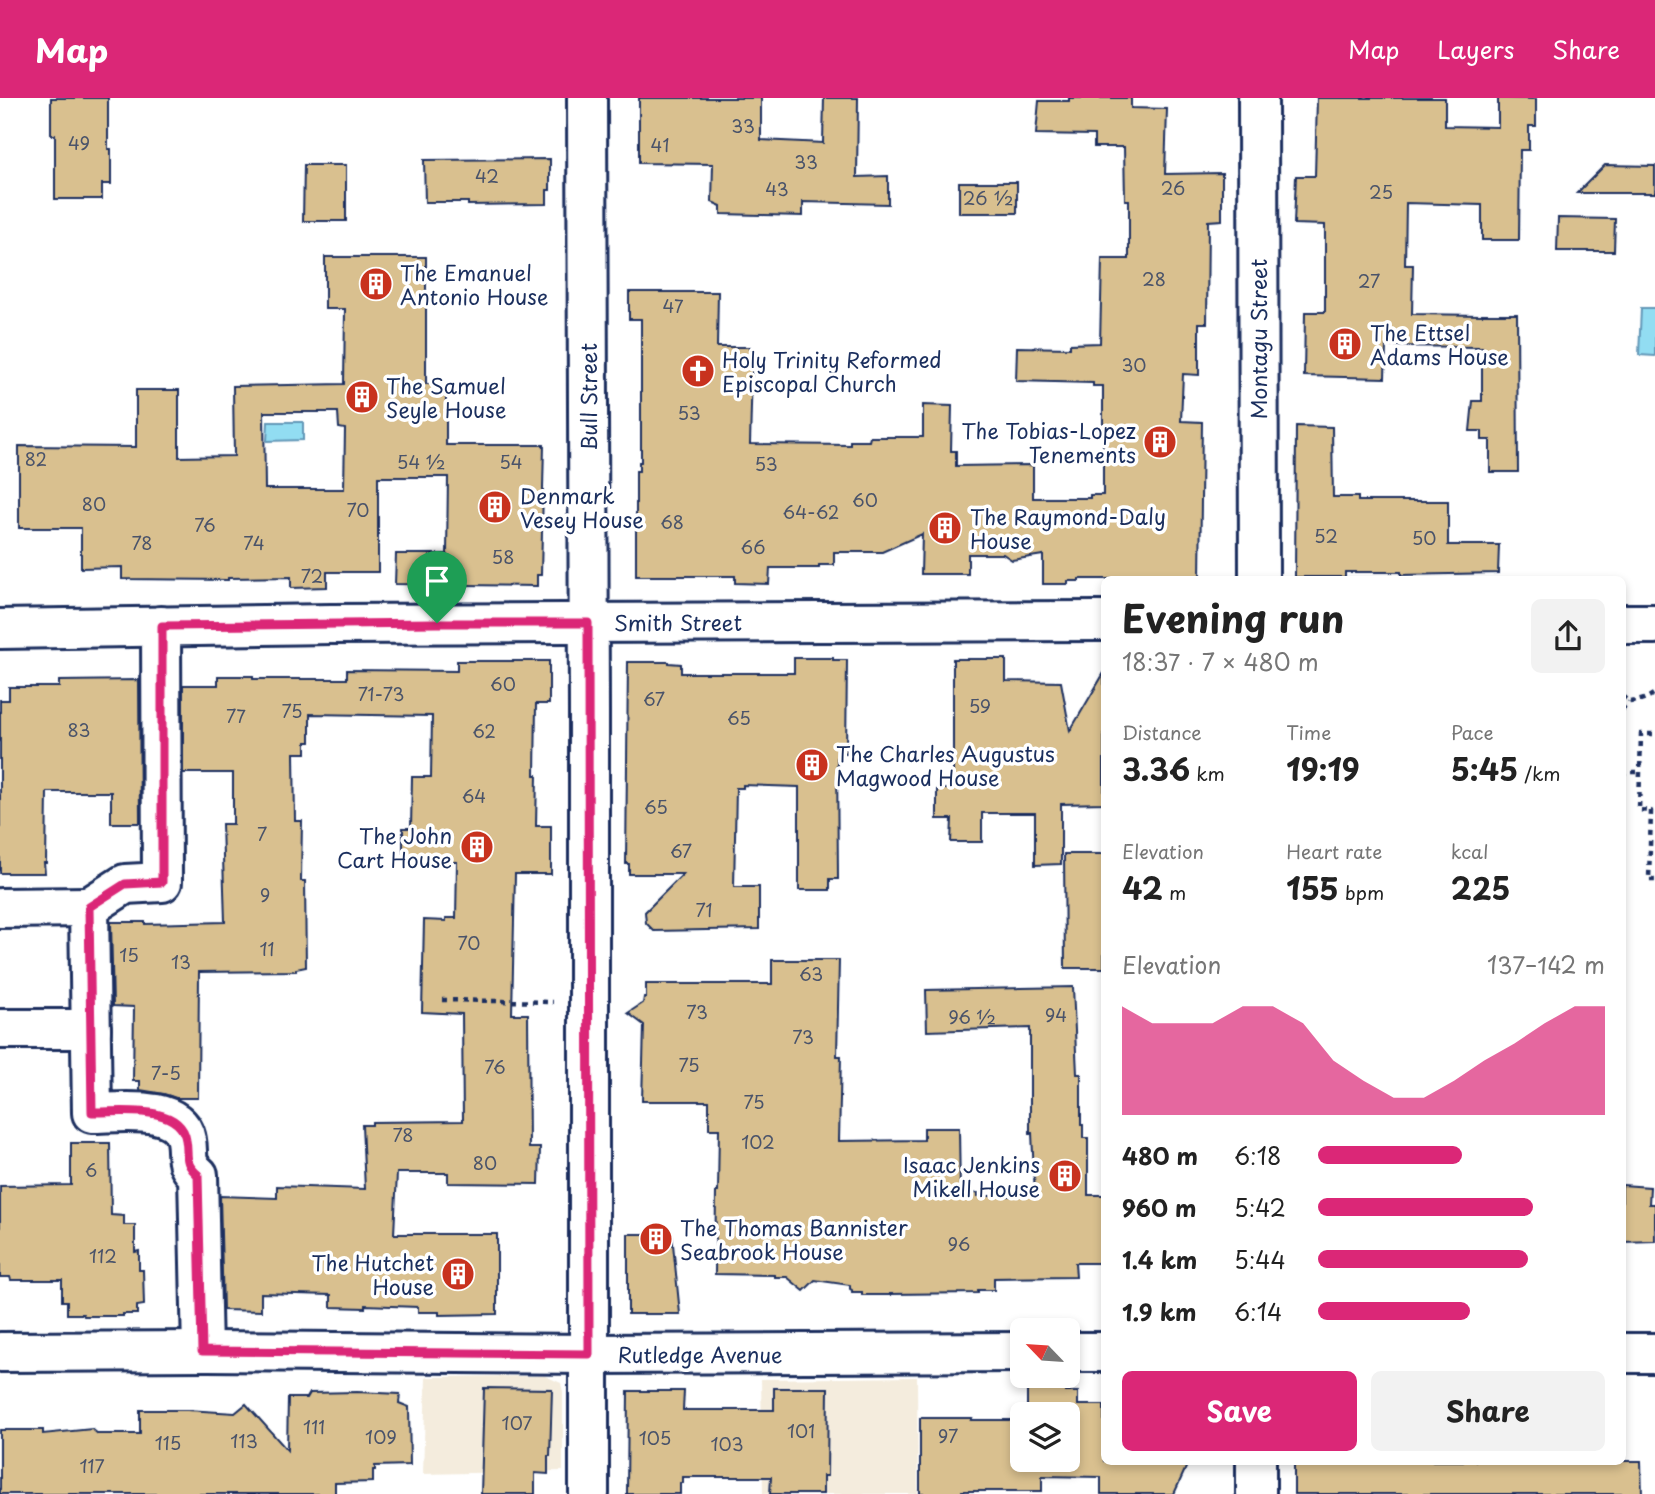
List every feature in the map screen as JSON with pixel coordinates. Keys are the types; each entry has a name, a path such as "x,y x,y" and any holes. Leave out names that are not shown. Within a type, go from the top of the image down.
{"street":[{"name":"Bull Street","path":"587,98 589,1494"},
{"name":"Montagu Street","path":"1258,98 1259,576"},
{"name":"Smith Street","path":"0,629 1101,621"},
{"path":"1626,624 1655,624"},
{"path":"0,908 89,907 125,884 162,882 162,626"},
{"path":"89,907 92,1112 155,1113 168,1117 183,1130 187,1161 198,1175 202,1351"},
{"path":"0,1029 91,1028"},
{"name":"Rutledge Avenue","path":"0,1352 1010,1352"},
{"path":"1080,1352 1101,1352"},
{"path":"1626,1353 1655,1353"},
{"path":"1256,1465 1256,1494"}],"path":[{"path":"1626,705 1655,693"},
{"path":"1653,734 1641,734 1639,810 1651,811 1649,880 1655,880"},
{"path":"1626,772 1640,772"},
{"path":"442,1000 553,1002"}],"shaded area":[{"path":"545,1376 561,1383 563,1392 563,1471 423,1474 426,1377"},
{"path":"917,1377 918,1494 763,1494 761,1379"}],"water":[{"path":"1641,308 1655,308 1655,356 1639,355"},
{"path":"268,422 303,422 303,440 267,441"}],"building":[{"path":"51,98 108,98 111,184 102,184 102,199 55,199 55,135 51,135"},
{"path":"639,98 761,98 761,140 823,143 824,98 858,98 857,177 888,176 888,204 803,202 803,216 721,214 721,206 712,202 713,164 639,163"},
{"path":"1069,98 1131,98 1131,108 1167,109 1165,174 1222,173 1222,220 1208,221 1207,323 1199,323 1199,375 1183,374 1181,421 1202,422 1200,576 1101,576 1101,579 1068,581 1068,584 1043,584 1043,555 1012,560 1003,554 968,554 968,574 921,574 922,534 882,552 834,552 834,565 819,565 819,568 770,568 769,584 735,583 735,576 636,576 636,471 639,471 641,462 641,319 629,319 629,292 718,292 717,347 750,347 750,444 850,445 850,441 869,441 870,437 923,437 923,405 952,406 951,451 956,451 956,466 1033,465 1033,498 1090,498 1090,495 1103,495 1103,386 1093,386 1093,383 1016,381 1017,347 1070,348 1070,344 1100,343 1102,259 1129,259 1129,200 1125,200 1124,147 1094,147 1094,135 1036,134 1039,101 1069,101"},
{"path":"1317,98 1445,98 1445,126 1498,127 1498,98 1536,99 1536,126 1529,126 1529,150 1520,150 1519,240 1482,240 1482,205 1406,203 1405,265 1413,265 1412,314 1517,314 1518,472 1490,472 1490,440 1482,440 1482,431 1470,431 1473,401 1482,401 1482,347 1386,346 1385,378 1304,376 1305,312 1325,312 1325,225 1294,224 1296,176 1315,176"},
{"path":"550,159 547,204 468,205 468,202 425,202 424,160"},
{"path":"304,165 346,165 346,221 303,221"},
{"path":"1605,165 1655,166 1655,193 1577,193"},
{"path":"959,182 1017,182 1017,213 959,213"},
{"path":"1558,218 1615,219 1614,251 1557,251"},
{"path":"325,257 426,257 426,384 446,384 446,445 544,445 541,575 537,575 537,586 395,584 396,554 447,554 448,477 378,477 378,572 327,572 327,587 291,588 291,577 228,580 122,579 122,567 81,568 81,528 19,528 19,446 136,447 136,390 179,390 179,457 234,456 233,386 344,384 345,309 325,309","holes":["264,412 338,412 339,428 345,429 344,489 265,489"]},
{"path":"1296,426 1332,427 1333,497 1358,497 1358,501 1448,501 1448,545 1499,545 1498,573 1401,575 1401,572 1345,572 1345,576 1295,576"},
{"path":"794,658 847,660 846,753 837,753 838,879 830,879 830,890 799,890 799,787 743,785 743,788 736,788 734,887 759,887 759,929 654,931 646,923 645,912 683,874 629,874 629,864 626,864 628,662 681,664 681,673 794,673"},
{"path":"953,659 1006,659 1006,681 1061,682 1070,731 1101,678 1101,803 1061,804 1061,864 1035,865 1035,813 982,813 982,842 951,842 952,819 937,819 937,789 953,789"},
{"path":"457,661 549,661 549,704 536,704 535,775 536,826 551,826 551,874 515,874 512,1014 528,1014 529,1148 540,1148 539,1184 448,1183 448,1173 397,1173 394,1234 497,1234 497,1314 439,1315 439,1312 418,1312 418,1307 331,1307 331,1295 261,1293 261,1311 223,1310 220,1196 277,1198 277,1186 365,1189 362,1125 372,1125 372,1122 463,1121 462,1014 422,1012 424,920 446,921 446,918 456,918 457,862 403,861 403,828 411,828 412,777 431,777 432,716 310,714 310,742 306,742 306,753 294,753 295,821 302,821 301,881 305,881 306,967 296,971 199,972 198,1098 176,1098 140,1090 140,1081 133,1081 134,1007 113,1006 111,922 225,922 222,824 233,824 233,773 183,773 183,685 218,685 218,676 253,676 253,679 347,679 347,670 457,671"},
{"path":"139,680 140,823 111,823 111,792 47,792 45,873 0,873 0,700 9,700 9,687 59,687 59,681"},
{"path":"1064,854 1101,854 1101,968 1065,968"},
{"path":"772,960 839,960 839,1141 924,1140 924,1128 959,1128 960,1194 978,1193 978,1196 1035,1196 1030,1133 1030,1028 927,1031 926,990 1073,987 1077,1074 1081,1074 1081,1125 1083,1138 1088,1138 1088,1195 1101,1195 1101,1263 1075,1263 1076,1277 994,1278 994,1290 978,1290 978,1293 862,1295 862,1292 852,1292 850,1285 815,1280 804,1291 787,1277 715,1274 719,1129 709,1129 709,1101 642,1101 644,1025 628,1013 643,1003 646,984 772,984"},
{"path":"71,1143 110,1143 111,1215 124,1216 124,1225 135,1225 135,1252 139,1251 139,1270 143,1270 144,1305 137,1306 137,1314 67,1314 67,1301 62,1301 62,1280 11,1280 10,1277 0,1277 0,1186 71,1185"},
{"path":"1626,1185 1650,1187 1649,1204 1655,1204 1655,1241 1626,1242"},
{"path":"628,1234 672,1234 680,1314 628,1314"},
{"path":"484,1388 552,1389 548,1474 535,1473 535,1494 481,1494"},
{"path":"774,1388 828,1388 827,1476 823,1476 823,1494 770,1494 771,1477 683,1477 680,1494 627,1494 628,1391 684,1391 683,1410 774,1410"},
{"path":"1027,1389 1066,1389 1066,1392 1078,1392 1078,1402 1027,1402"},
{"path":"310,1393 400,1394 399,1403 409,1407 410,1465 375,1466 373,1482 335,1483 335,1494 0,1494 0,1430 43,1430 43,1434 92,1429 98,1434 140,1434 140,1410 235,1413 246,1404 287,1450 288,1398 307,1398"},
{"path":"1080,1405 1101,1405 1101,1465 1187,1465 1174,1494 1101,1494 1101,1477 1042,1476 1042,1491 920,1494 920,1418 972,1418 971,1420 1010,1420 1010,1472 1080,1472"},
{"path":"1626,1461 1641,1461 1642,1494 1294,1494 1294,1465 1626,1465"}],"place":[{"name":"The Emanuel Antonio House","path":"376,284"},
{"name":"The Ettsel Adams House","path":"1345,344"},
{"name":"Holy Trinity Reformed Episcopal Church","path":"698,371"},
{"name":"The Samuel Seyle House","path":"362,397"},
{"name":"The Tobias-Lopez Tenements","path":"1160,442"},
{"name":"Denmark Vesey House","path":"495,507"},
{"name":"The Raymond-Daly House","path":"945,528"},
{"name":"The Charles Augustus Magwood House","path":"812,765"},
{"name":"The John Cart House","path":"477,847"},
{"name":"Isaac Jenkins Mikell House","path":"1065,1176"},
{"name":"The Thomas Bannister Seabrook House","path":"656,1239"},
{"name":"The Hutchet House","path":"458,1274"}],"route":[{"path":"437,623 588,623 589,1354 202,1351 198,1175 187,1161 183,1130 168,1117 155,1113 92,1112 89,907 125,884 162,882 162,626 437,623"}]}
